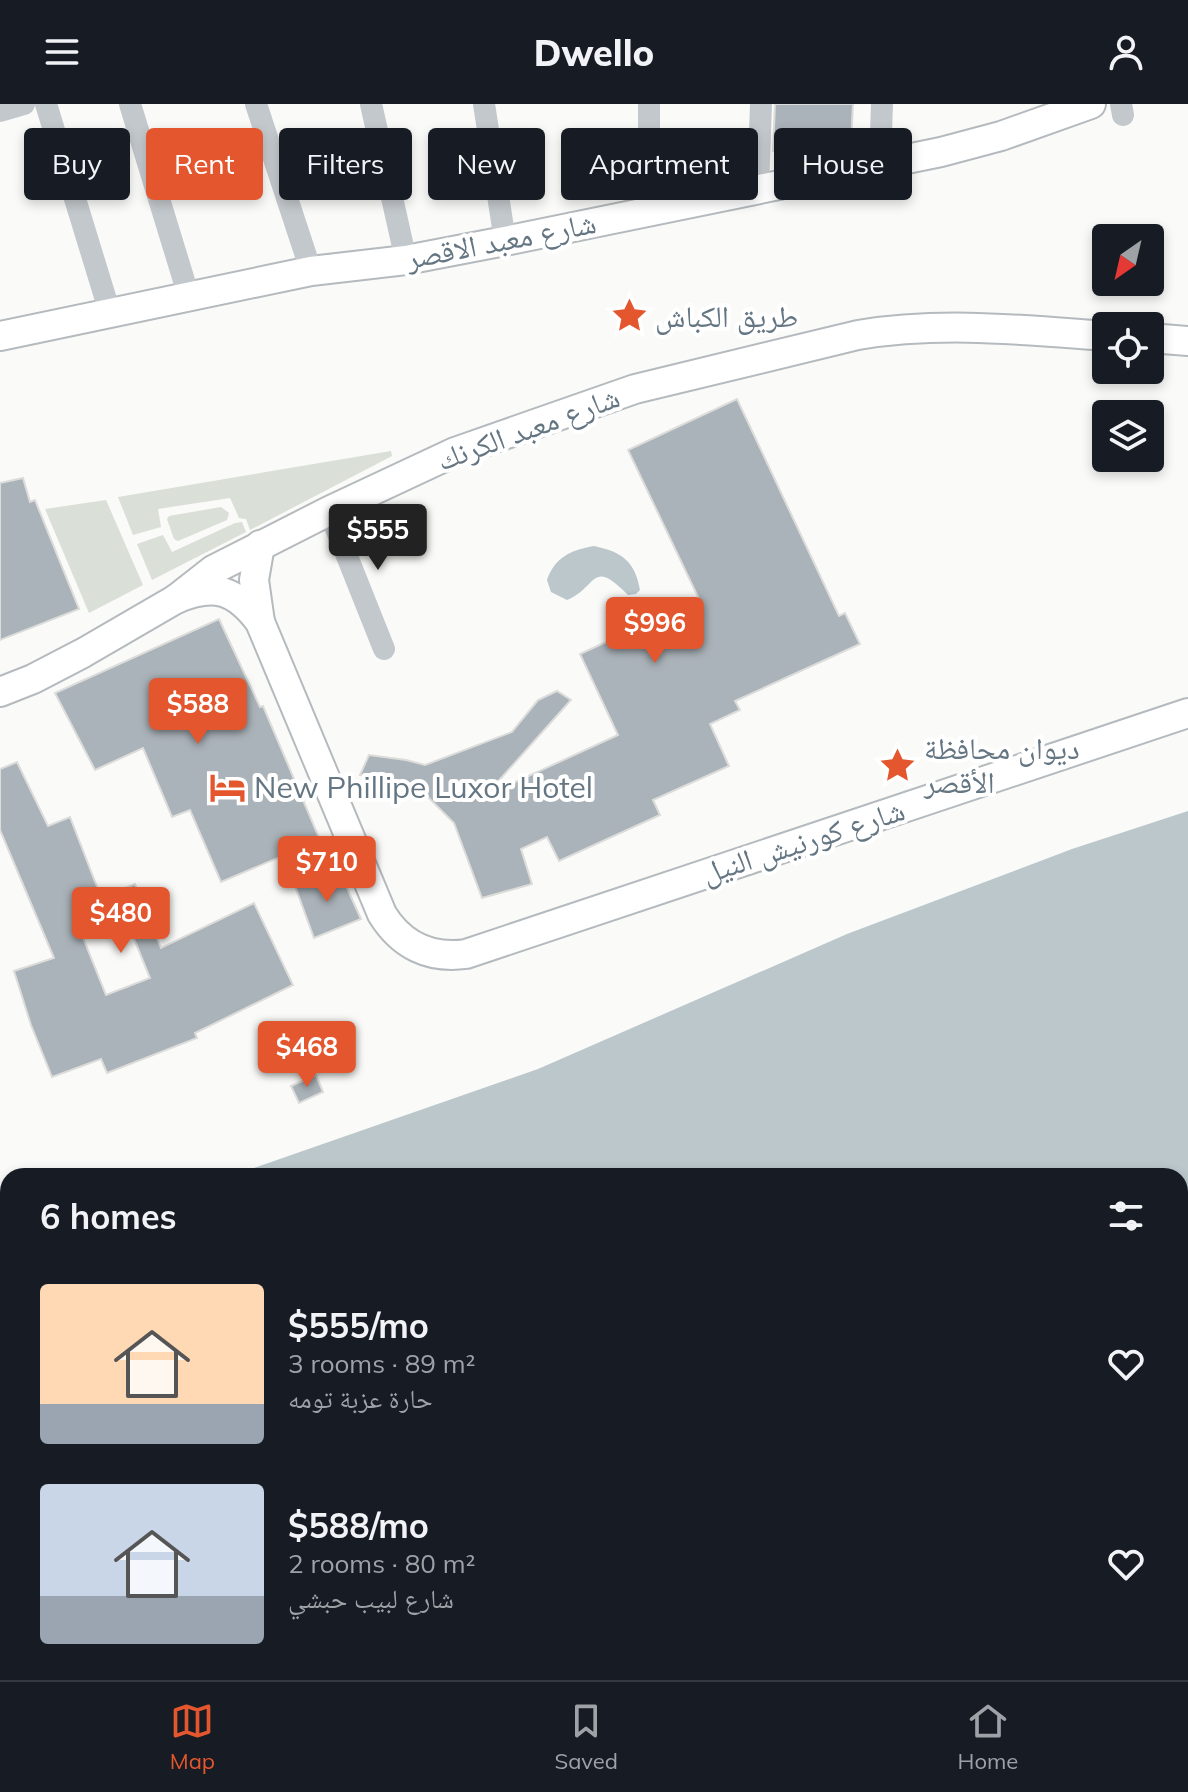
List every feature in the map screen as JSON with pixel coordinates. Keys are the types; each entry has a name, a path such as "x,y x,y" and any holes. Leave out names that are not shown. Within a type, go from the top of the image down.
{"main road":[{"name":"شارع معبد الاقصر","path":"912,157 1001,136 1091,104"},
{"name":"شارع معبد الاقصر","path":"758,189 774,186"},
{"name":"شارع معبد الاقصر","path":"0,336 311,271 406,260 706,200"},
{"name":"شارع معبد الكرنك","path":"0,692 63,664 176,599 213,570 329,511 455,452 635,389 858,335 902,328 958,326 1092,335"},
{"path":"1164,339 1188,341"},
{"path":"260,545 254,580 260,622"},
{"path":"176,599 202,590 227,593 248,607 260,622"},
{"name":"شارع كورنيش النيل","path":"260,622 382,914 396,934 417,949 441,955 466,954 1188,713"}],"street":[{"path":"46,104 110,313"},
{"path":"130,104 189,297"},
{"path":"256,104 311,271"},
{"path":"371,104 406,260"},
{"path":"484,104 505,241"},
{"path":"649,104 649,212"},
{"path":"758,189 761,104"},
{"path":"881,128 882,104"},
{"path":"329,511 384,649"}],"shaded area":[{"path":"391,451 392,456 250,530 246,519 239,518 230,498 158,509 161,527 133,535 118,497"},
{"path":"106,500 143,585 89,613 45,509"},
{"path":"221,507 229,513 227,520 178,541 174,539 167,519 169,516"},
{"path":"242,522 246,532 152,580 137,544 163,535 172,552"},
{"path":"594,546 626,559 638,580 640,590 636,594 628,595 601,576 567,600 551,592 547,580 559,560 571,552"},
{"path":"1188,811 1188,1168 254,1168 538,1069 847,934 1072,849"}],"building":[{"path":"775,104 853,104 852,128 774,128 773,151"},
{"path":"737,399 839,616 845,613 860,644 735,701 740,710 710,724 729,766 653,800 660,815 559,861 547,837 521,849 532,884 482,898 454,823 426,795 396,783 360,775 369,755 425,765 512,732 538,700 557,691 571,700 485,796 618,735 580,654 699,599 628,450"},
{"path":"23,478 30,502 35,500 79,609 0,640 0,483"},
{"path":"219,619 260,707 263,706 320,840 221,882 190,810 172,817 143,748 95,770 55,693"},
{"path":"17,762 48,826 70,817 106,910 76,920 106,995 150,978 115,892 135,884 161,948 254,903 293,985 195,1033 197,1038 107,1073 101,1059 52,1077 14,971 54,958 0,830 0,769"},
{"path":"339,870 361,919 314,938 295,886"},
{"path":"316,1075 323,1092 299,1103 291,1086"}],"place":[{"name":"طريق الكباش","path":"629,316"},
{"name":"ديوان محافظة الأقصر","path":"898,765"},
{"name":"New Phillipe Luxor Hotel","path":"228,787"}]}
